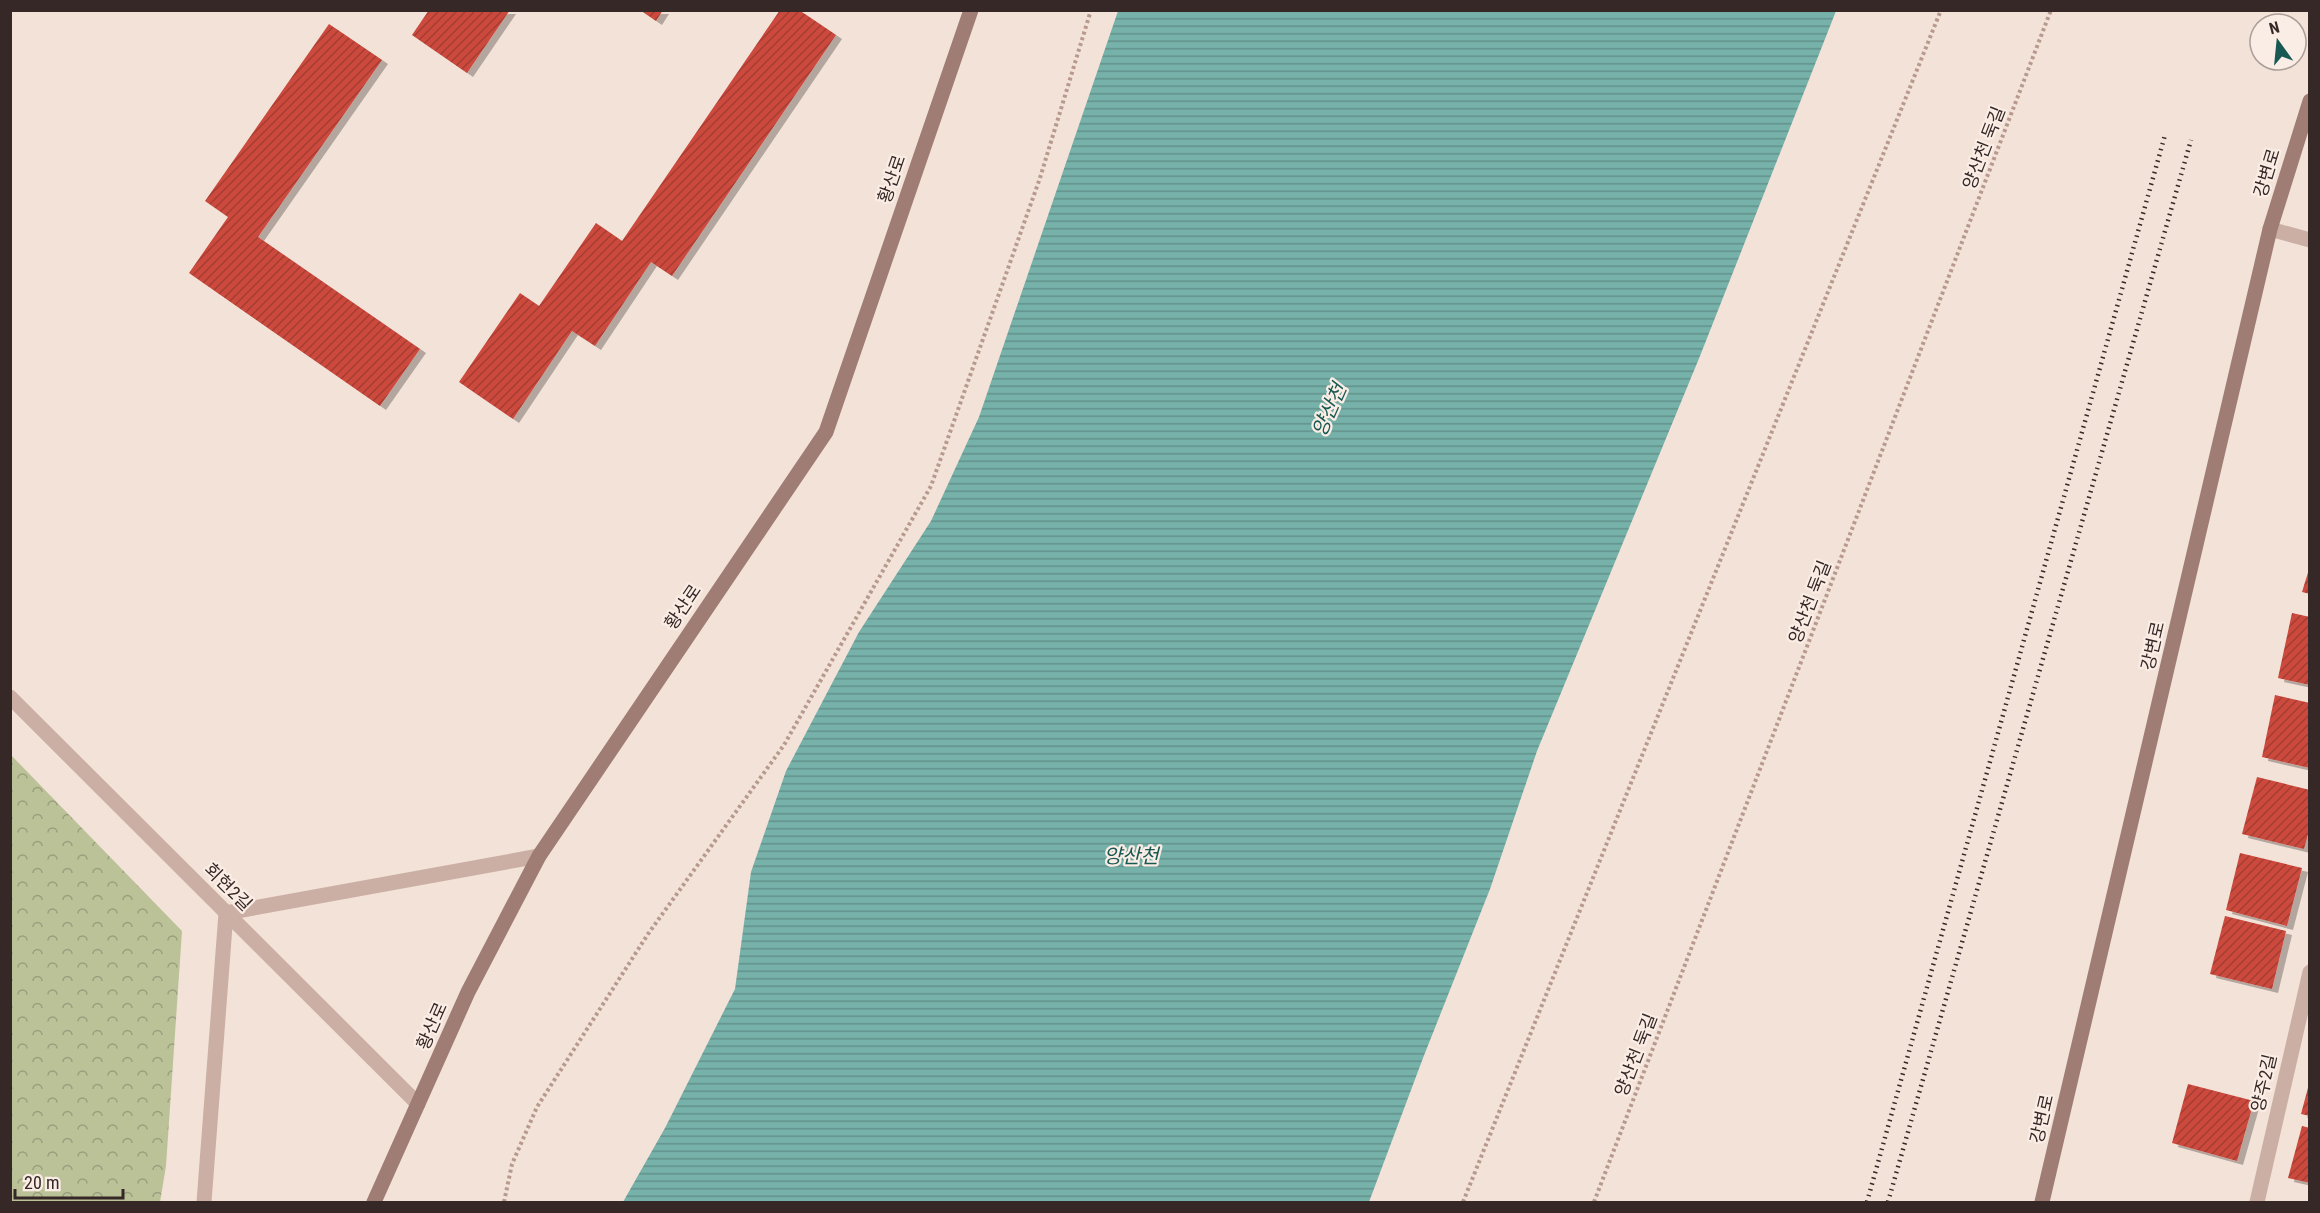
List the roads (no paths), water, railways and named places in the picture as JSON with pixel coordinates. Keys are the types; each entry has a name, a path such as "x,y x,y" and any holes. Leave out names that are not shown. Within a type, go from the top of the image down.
{"main road":[{"name":"황산로","path":"374,1203 468,992 539,856 826,432 971,10"},
{"name":"강변로","path":"2042,1203 2270,229 2310,101"}],"street":[{"path":"2270,229 2310,240"},
{"name":"회현2길","path":"10,697 418,1104"},
{"path":"204,1203 226,913 539,856"},
{"name":"양주2길","path":"2260,1202 2310,972"}],"water":[{"name":"양산천","path":"1118,11 1836,11 1700,356 1537,751 1490,889 1369,1202 623,1202 665,1128 735,989 751,872 786,771 859,632 931,521 979,417"}],"railway":[{"path":"1867,1202 2165,135"},
{"path":"1888,1202 2191,140"}]}
